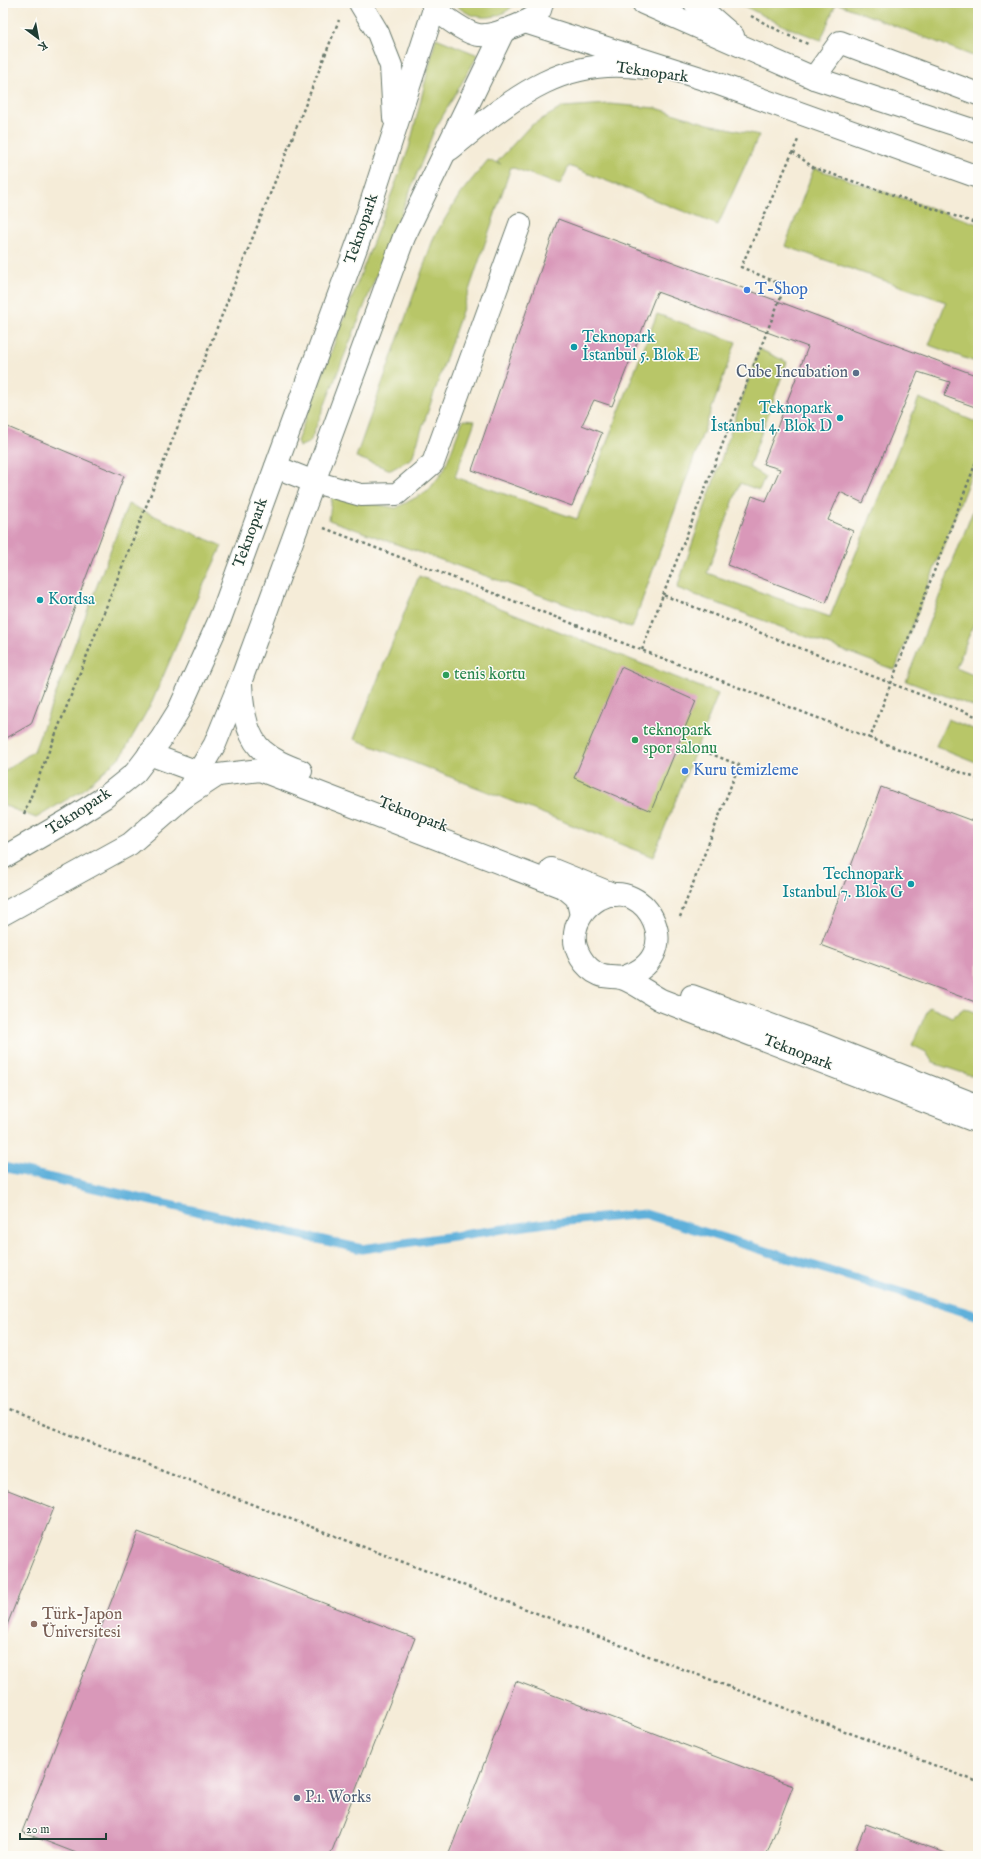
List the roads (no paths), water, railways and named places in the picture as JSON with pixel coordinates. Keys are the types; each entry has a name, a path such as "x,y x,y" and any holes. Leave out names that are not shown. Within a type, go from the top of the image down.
{"street":[{"name":"Teknopark","path":"360,3 378,33 391,66 395,133"},
{"name":"Teknopark","path":"3,858 105,797 135,773 179,710 220,619 360,237 395,133 433,6 455,24 479,35 504,30 525,22 539,12 542,3"},
{"path":"643,3 814,78 978,132"},
{"path":"695,3 751,51"},
{"name":"Teknopark","path":"525,22 716,83 978,177"},
{"name":"Teknopark","path":"183,798 215,744 241,680 404,237 504,30"},
{"path":"814,78 840,42 978,94"},
{"name":"Teknopark","path":"445,153 526,91 556,76 578,70 608,66 642,68 716,83"},
{"path":"276,467 314,482 361,494 397,494 433,464 520,224"},
{"name":"Teknopark","path":"241,680 242,710 253,737 262,751 278,762 578,879 615,895"},
{"path":"149,754 198,772"},
{"name":"Teknopark","path":"3,914 130,844 183,798 218,775 260,770 566,888 577,898 581,915"},
{"path":"615,895 629,897 642,904 651,914 656,927 658,941 654,955 645,966 634,974 620,978 600,975 590,969 582,961 577,950 575,938 576,926 581,915 589,906 601,898 615,895"},
{"name":"Teknopark","path":"645,966 648,975 655,982 818,1043 978,1106"},
{"name":"Teknopark","path":"620,978 661,1000 978,1122"}],"waterway":[{"path":"3,1167 362,1249 546,1223 645,1214 978,1316"}],"place":[{"name":"T-Shop","path":"747,290"},
{"name":"Teknopark İstanbul 5. Blok E","path":"574,347"},
{"name":"Cube Incubation","path":"856,373"},
{"name":"Teknopark İstanbul 4. Blok D","path":"840,418"},
{"name":"Kordsa","path":"40,600"},
{"name":"tenis kortu","path":"446,675"},
{"name":"teknopark spor salonu","path":"635,740"},
{"name":"Kuru temizleme","path":"685,771"},
{"name":"Technopark Istanbul 7. Blok G","path":"911,884"},
{"name":"Türk-Japon Üniversitesi","path":"34,1624"},
{"name":"P.ı. Works","path":"297,1798"}]}
